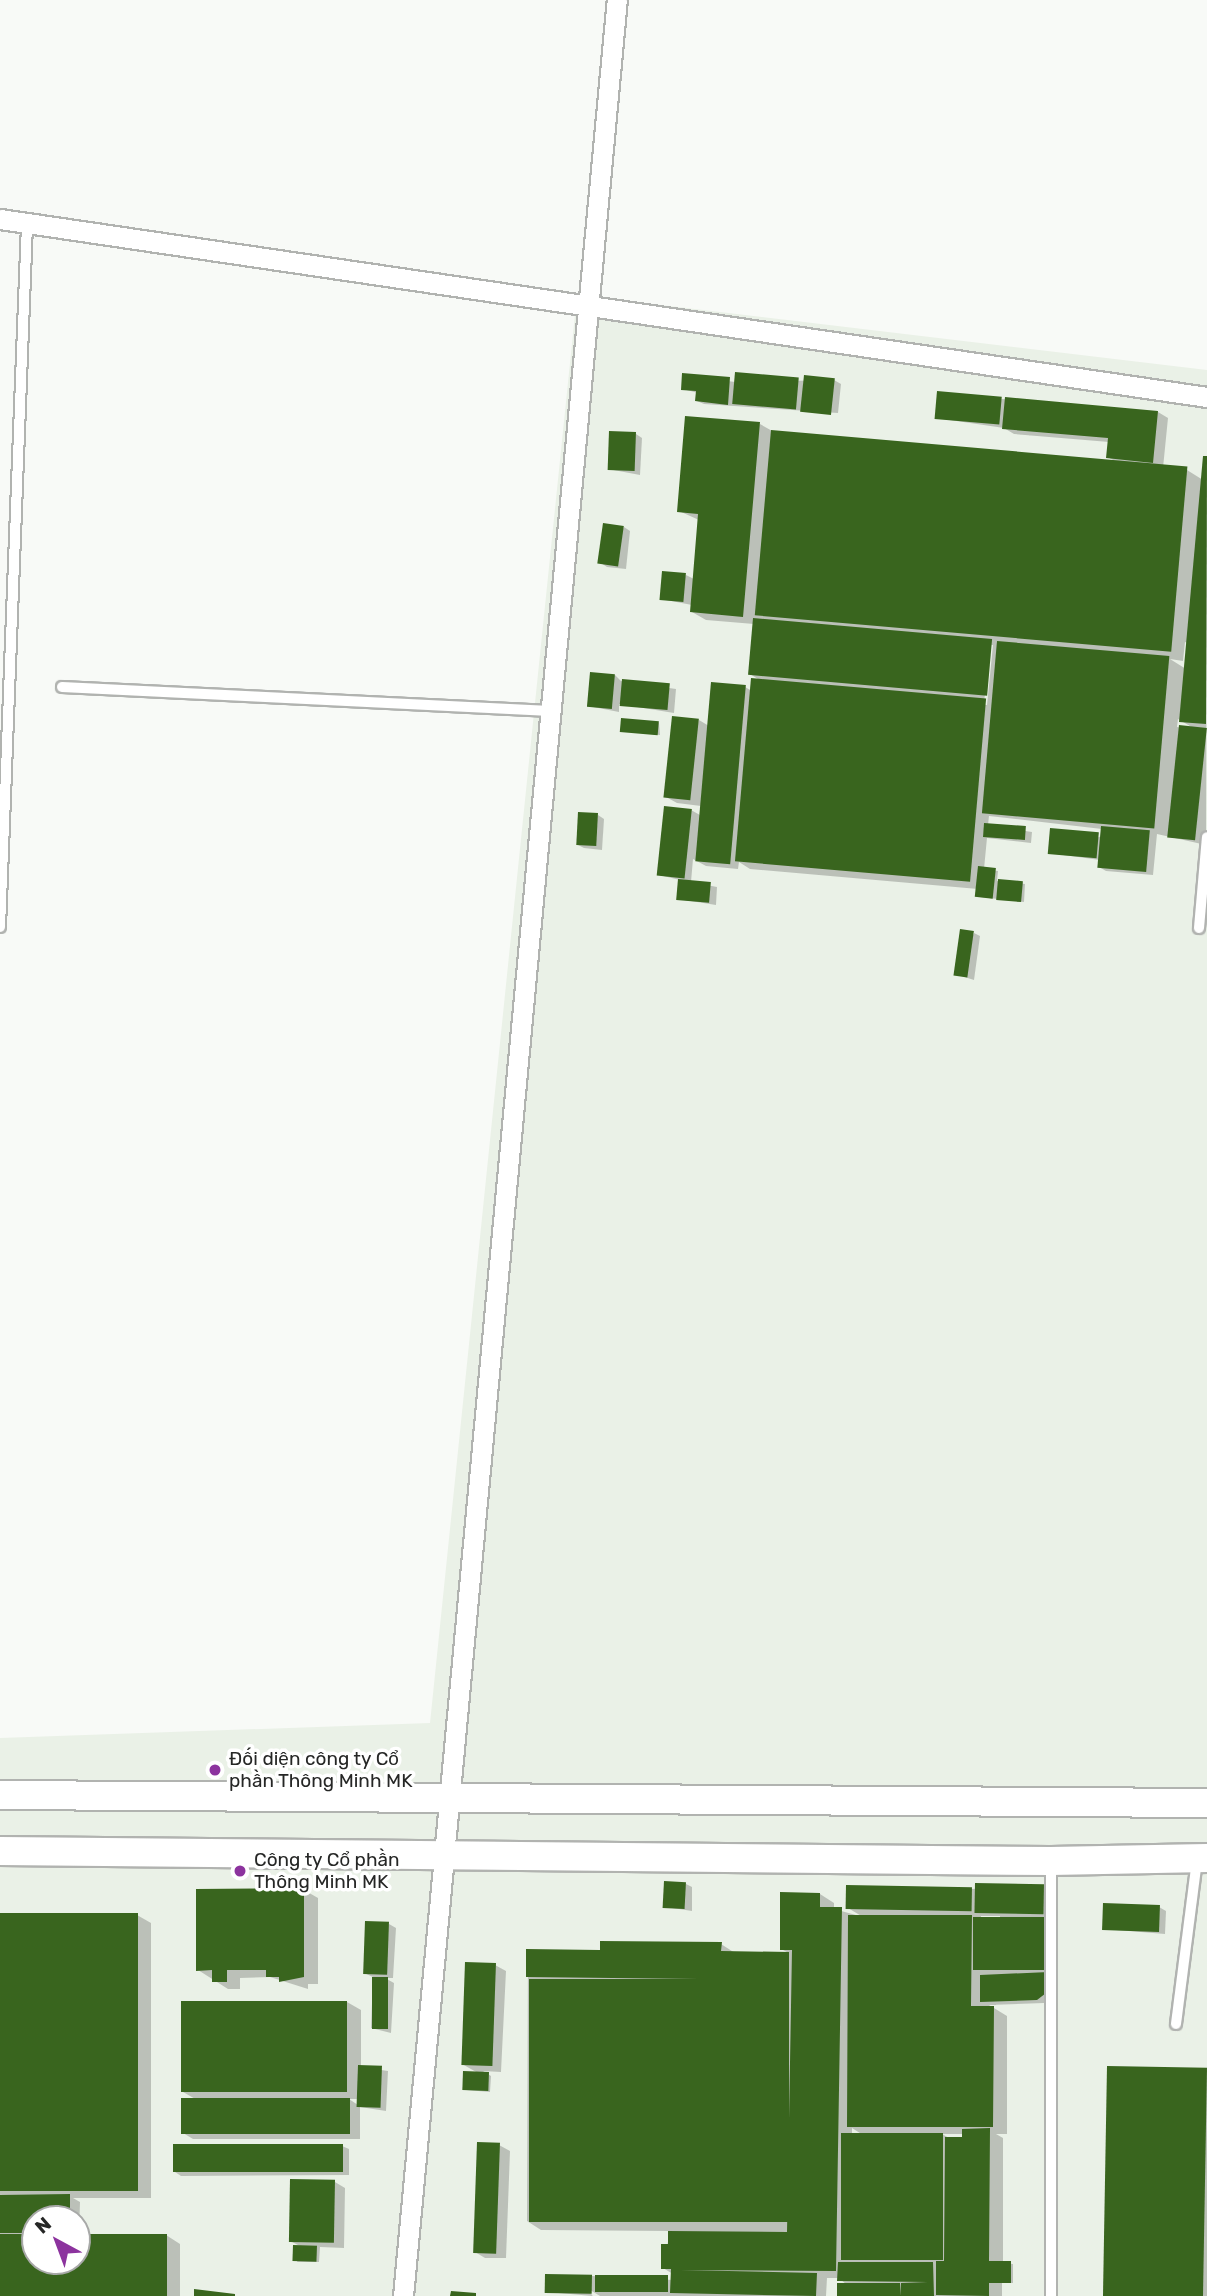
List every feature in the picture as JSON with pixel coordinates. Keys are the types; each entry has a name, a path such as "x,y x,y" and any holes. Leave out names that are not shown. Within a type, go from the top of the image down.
{"street":[{"path":"403,2296 617,0"},
{"path":"0,219 1207,397"},
{"path":"0,1796 449,1801 1207,1803"},
{"path":"0,1852 1051,1861 1202,1858"}],"lane":[{"path":"0,926 27,223"},
{"path":"62,687 550,711"},
{"path":"1199,928 1207,837"},
{"path":"1176,2024 1202,1858"},
{"path":"1051,1861 1051,2296"}],"shaded area":[{"path":"577,295 1207,370 1207,2296 0,2296 0,1738 430,1723"}],"building":[{"path":"735,372 799,378 796,409 732,404"},
{"path":"682,373 730,377 728,405 695,401 696,391 681,390"},
{"path":"804,375 835,378 831,415 800,412"},
{"path":"937,391 1002,397 999,425 935,419"},
{"path":"1005,397 1158,411 1153,463 1106,458 1108,438 1002,429"},
{"path":"685,416 760,422 743,617 690,612 698,514 677,512"},
{"path":"771,430 1187,466 1171,652 755,615"},
{"path":"609,431 636,432 635,471 608,470"},
{"path":"1203,456 1207,456 1206,724 1179,722"},
{"path":"603,523 624,526 618,567 597,564"},
{"path":"662,571 686,573 683,602 659,600"},
{"path":"753,618 992,639 987,696 748,675"},
{"path":"997,641 1169,656 1154,828 982,813"},
{"path":"590,672 615,674 612,709 587,707"},
{"path":"751,678 986,699 970,882 735,861"},
{"path":"622,679 670,683 667,710 620,706"},
{"path":"711,682 746,685 730,864 695,861"},
{"path":"672,716 699,719 690,800 663,798"},
{"path":"621,718 659,721 658,735 620,732"},
{"path":"1179,725 1207,728 1195,840 1167,837"},
{"path":"664,806 692,809 685,879 657,876"},
{"path":"578,812 598,813 596,846 576,845"},
{"path":"984,823 1026,826 1025,840 983,837"},
{"path":"1101,826 1150,830 1146,872 1097,868"},
{"path":"1050,828 1099,832 1097,858 1048,854"},
{"path":"978,866 996,868 993,899 975,897"},
{"path":"678,879 711,882 709,903 676,900"},
{"path":"998,879 1023,881 1021,902 996,900"},
{"path":"960,929 974,931 967,977 953,976"},
{"path":"664,1881 686,1882 685,1909 663,1908"},
{"path":"975,1883 1044,1884 1043,1914 974,1913"},
{"path":"846,1885 972,1887 972,1911 846,1909"},
{"path":"304,1888 304,1977 279,1982 279,1977 266,1977 266,1970 227,1970 227,1982 212,1982 212,1970 196,1971 196,1889"},
{"path":"780,1892 820,1893 820,1907 842,1907 836,2271 680,2270 817,2273 816,2296 670,2293 671,2269 661,2269 661,2244 668,2244 668,2231 787,2232 792,1950 780,1950"},
{"path":"1103,1903 1160,1905 1159,1932 1102,1930"},
{"path":"0,1913 138,1913 138,2191 0,2191"},
{"path":"848,1915 972,1915 971,2006 994,2006 993,2127 847,2127"},
{"path":"973,1917 1044,1917 1044,1970 973,1970"},
{"path":"365,1921 389,1922 387,1975 363,1974"},
{"path":"600,1941 722,1942 721,1951 789,1952 789,1980 526,1977 526,1949 600,1950"},
{"path":"465,1962 496,1963 492,2066 461,2065"},
{"path":"1049,1972 1050,1990 1037,2000 980,2002 980,1975"},
{"path":"372,1977 388,1977 388,2029 372,2029"},
{"path":"529,1979 789,1979 789,2222 529,2222"},
{"path":"181,2001 347,2001 347,2092 181,2092"},
{"path":"358,2065 382,2066 381,2108 357,2107"},
{"path":"1107,2066 1207,2068 1203,2296 1103,2296"},
{"path":"463,2071 489,2072 488,2091 462,2090"},
{"path":"181,2098 350,2098 350,2134 181,2134"},
{"path":"990,2128 989,2261 1011,2261 1011,2283 989,2283 989,2296 936,2295 936,2261 944,2261 945,2137 962,2137 962,2129"},
{"path":"841,2133 943,2133 943,2260 841,2260"},
{"path":"477,2142 500,2143 496,2254 473,2253"},
{"path":"173,2144 343,2144 343,2172 173,2172"},
{"path":"290,2179 335,2180 334,2243 289,2242"},
{"path":"70,2194 70,2205 21,2205 21,2233 0,2233 0,2195"},
{"path":"0,2234 21,2234 21,2275 91,2275 91,2234 167,2234 167,2296 0,2296"},
{"path":"293,2245 317,2246 316,2262 292,2261"},
{"path":"838,2262 933,2262 934,2296 900,2296 901,2283 928,2282 837,2281"},
{"path":"545,2274 592,2275 592,2294 545,2293"},
{"path":"595,2275 668,2275 668,2292 595,2292"},
{"path":"837,2283 900,2283 900,2296 837,2296"},
{"path":"194,2289 235,2294 235,2296 194,2296"},
{"path":"451,2291 476,2293 476,2296 450,2296"}],"place":[{"name":"Đối diện công ty Cổ phần Thông Minh MK","path":"215,1770"},
{"name":"Công ty Cổ phần Thông Minh MK","path":"240,1871"}]}
